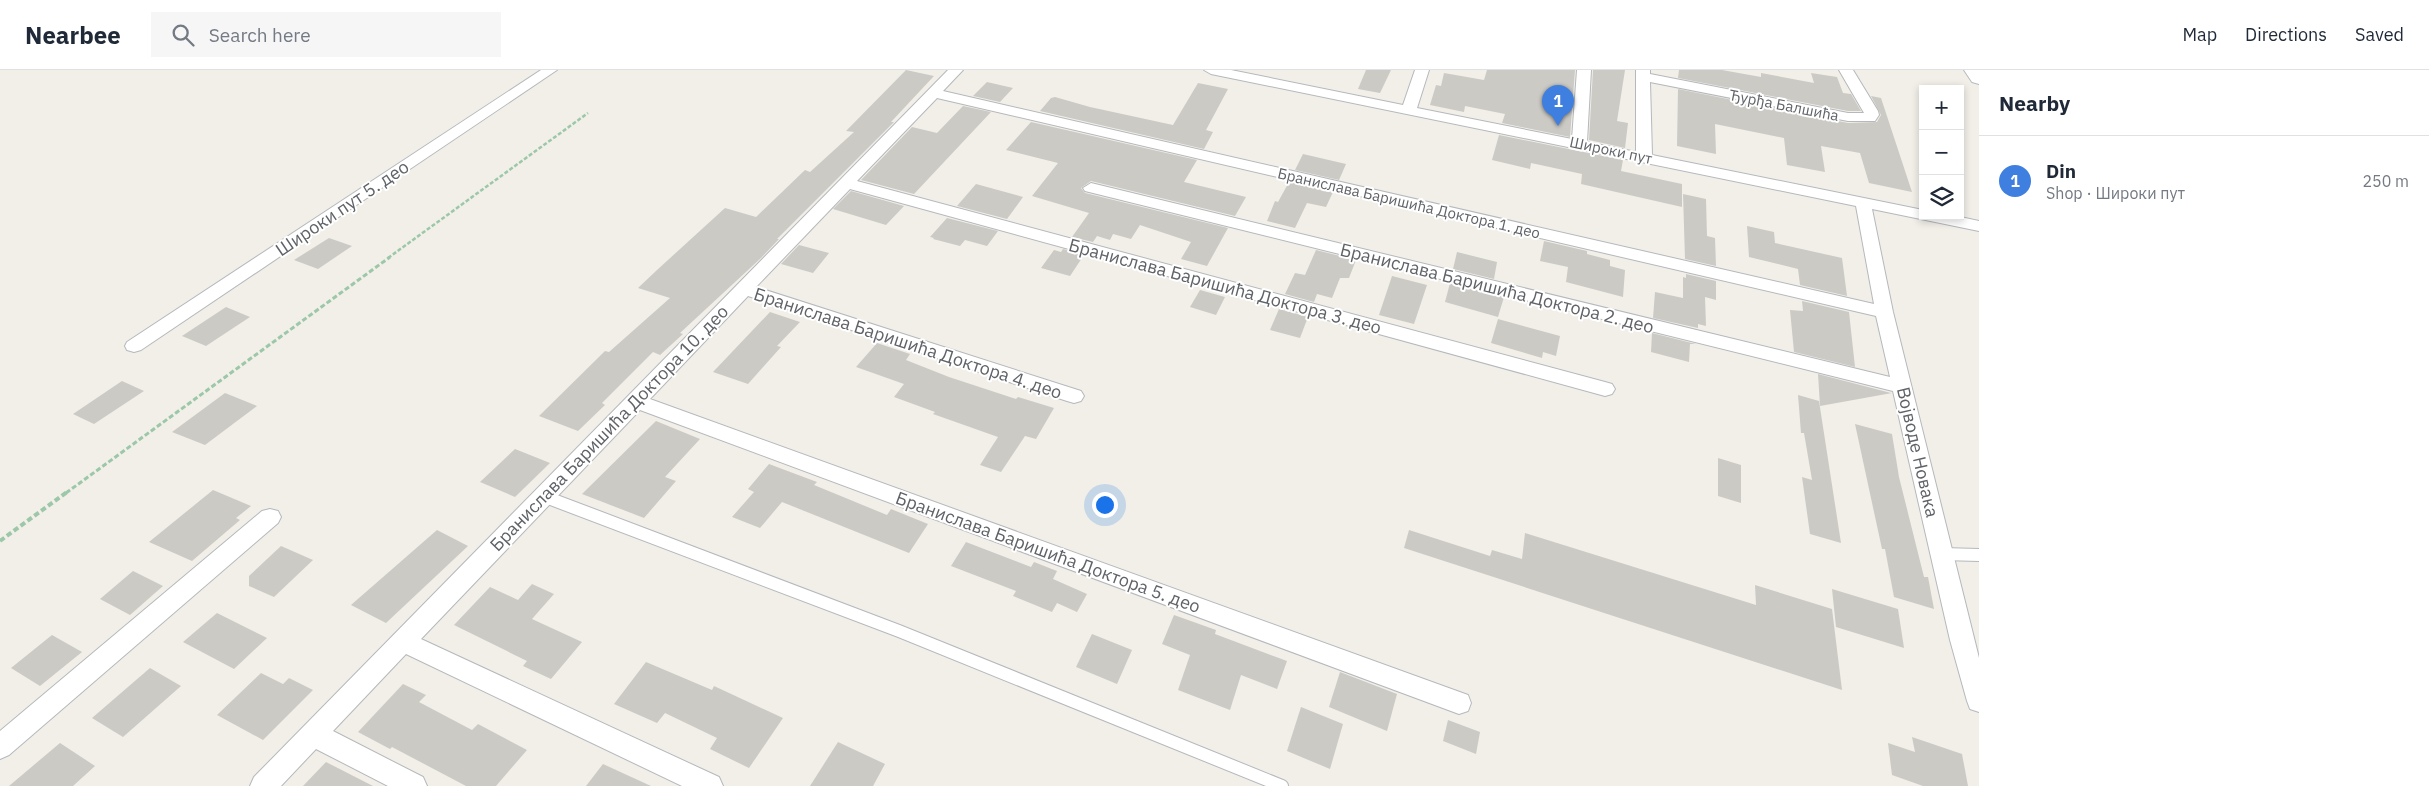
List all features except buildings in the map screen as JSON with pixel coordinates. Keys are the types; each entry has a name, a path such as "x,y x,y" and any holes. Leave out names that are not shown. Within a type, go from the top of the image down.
{"street":[{"name":"Широки пут 5. део","path":"134,346 550,70"},
{"name":"Бранислава Баришића Доктора 10. део","path":"263,786 956,70"},
{"name":"Широки пут","path":"1211,70 1242,73 1919,214"},
{"path":"1409,109 1422,70"},
{"path":"1579,144 1584,70"},
{"name":"Ђурђа Балшића","path":"1643,74 1848,117 1870,118 1872,115 1871,111 1846,70"},
{"path":"1973,70 1979,78"},
{"path":"1643,74 1644,157"},
{"name":"Бранислава Баришића Доктора 1. део","path":"933,94 1884,312"},
{"name":"Бранислава Баришића Доктора 3. део","path":"845,183 1605,389"},
{"name":"Бранислава Баришића Доктора 2. део","path":"1091,188 1903,387"},
{"name":"Војводе Новака","path":"1863,203 1884,312 1962,640 1979,701"},
{"path":"1950,220 1979,226"},
{"name":"Бранислава Баришића Доктора 4. део","path":"742,289 1074,396"},
{"name":"Бранислава Баришића Доктора 5. део","path":"636,401 1459,703"},
{"path":"0,747 270,517"},
{"path":"402,641 710,786"},
{"path":"313,734 414,786"}],"lane":[{"path":"543,496 761,577 1282,786"},
{"path":"1942,554 1979,555"}],"path":[{"path":"0,541 178,409 588,112"}],"place":[{"name":"Din","path":"1558,126"}]}
